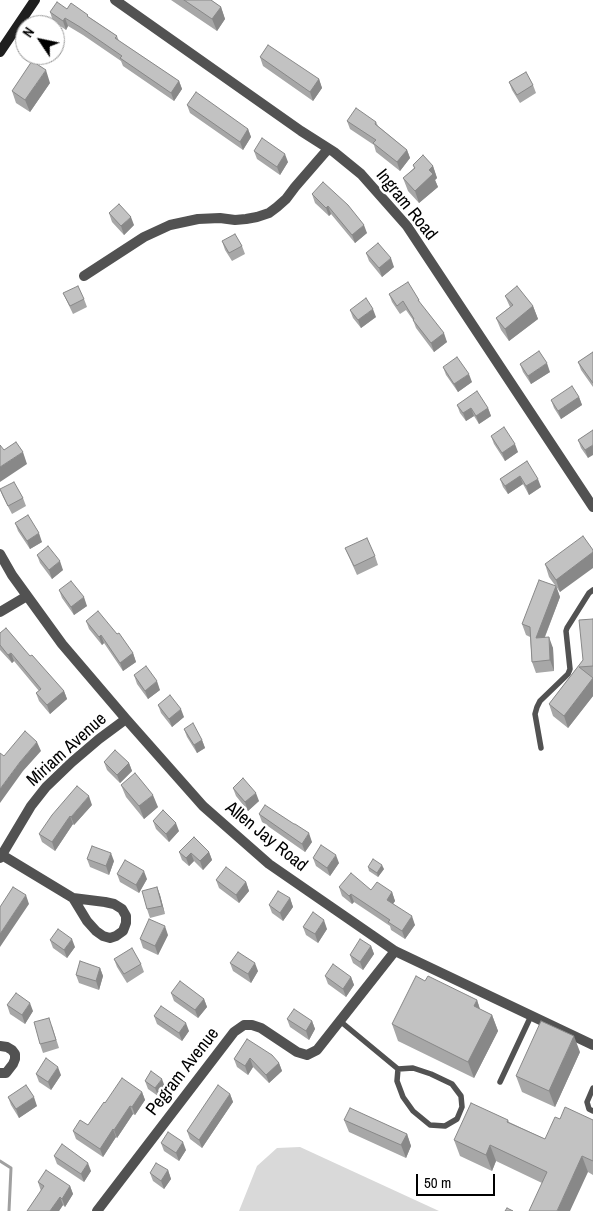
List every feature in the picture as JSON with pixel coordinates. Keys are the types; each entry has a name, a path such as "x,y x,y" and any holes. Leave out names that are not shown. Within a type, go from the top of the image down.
{"street":[{"path":"0,52 35,0"},
{"name":"Ingram Road","path":"115,0 361,174 407,226 593,507"},
{"path":"84,276 144,237 170,225 198,219 246,220 269,213 286,199 328,149"},
{"name":"Allen Jay Road","path":"0,554 12,575 62,644 203,806 247,846 269,864 395,951 593,1045"},
{"path":"0,612 27,596"},
{"name":"Miriam Avenue","path":"1,856 31,806 46,787 92,745 126,719"},
{"path":"1,856 73,898 114,904 122,909 126,916 123,931 110,938 96,931 87,921 73,898"},
{"name":"Pegram Avenue","path":"96,1211 234,1032 244,1025 252,1025 261,1028 297,1052 307,1055 317,1050 395,951"},
{"path":"0,1046 7,1047 15,1054 14,1064 6,1073 0,1072"}],"lane":[{"path":"541,748 535,714 536,708 540,701 568,674 570,669 566,631 589,593 593,590"},
{"path":"500,1082 531,1016"},
{"path":"340,1021 398,1068 413,1068 432,1074 452,1084 461,1096 462,1107 457,1119 445,1126 430,1125 413,1111 403,1097 397,1081 398,1068"},
{"path":"593,1088 587,1102 589,1109 593,1111"}],"shaded area":[{"path":"300,1147 439,1211 239,1211 257,1166 277,1148"}],"building":[{"path":"184,0 211,0 221,7 212,19"},
{"path":"57,2 67,9 71,3 117,36 115,38 179,81 171,93 120,58 122,56 65,18 65,15 54,15 50,12"},
{"path":"268,45 319,79 310,92 260,57"},
{"path":"29,65 38,65 46,70 25,100 12,91"},
{"path":"526,72 533,85 517,95 509,82"},
{"path":"196,92 248,129 240,142 187,105"},
{"path":"356,108 376,122 375,124 407,150 397,162 373,143 376,140 347,121"},
{"path":"262,138 285,154 277,167 254,151"},
{"path":"423,155 433,166 429,170 433,174 415,191 403,178 415,168 413,165"},
{"path":"323,182 348,205 364,225 352,235 328,206 326,208 312,194"},
{"path":"119,204 131,217 121,226 109,213"},
{"path":"235,234 242,246 229,253 222,241"},
{"path":"378,243 391,258 379,268 366,253"},
{"path":"408,282 418,300 444,333 431,343 413,320 403,301 397,306 389,294"},
{"path":"78,286 84,299 70,306 63,293"},
{"path":"517,286 533,306 505,329 496,318 513,305 505,296"},
{"path":"366,298 373,309 358,320 350,310"},
{"path":"539,351 547,363 528,376 520,364"},
{"path":"593,352 593,383 578,362"},
{"path":"457,357 469,374 454,384 443,367"},
{"path":"572,386 579,397 558,411 551,400"},
{"path":"477,391 488,408 476,416 471,408 463,413 457,405"},
{"path":"504,427 515,444 502,453 491,436"},
{"path":"593,430 593,445 585,450 578,440"},
{"path":"16,442 23,452 0,467 0,445 4,450"},
{"path":"527,461 538,479 526,486 520,476 505,486 500,479"},
{"path":"14,482 23,498 8,506 0,489"},
{"path":"28,515 39,533 27,541 15,523"},
{"path":"583,536 593,552 556,580 545,564"},
{"path":"367,538 375,556 354,566 345,548"},
{"path":"48,546 60,561 49,570 37,555"},
{"path":"539,580 556,586 536,638 549,637 550,660 532,662 530,627 522,624"},
{"path":"71,581 84,597 71,607 59,590"},
{"path":"98,611 117,634 119,633 133,653 120,663 101,635 99,637 86,621"},
{"path":"593,619 593,666 579,667 593,678 564,716 549,704 583,660 579,620"},
{"path":"6,628 64,691 47,705 36,693 41,689 11,653 8,655 0,645 0,633"},
{"path":"146,666 157,681 145,691 134,675"},
{"path":"170,695 181,709 169,719 158,705"},
{"path":"193,723 202,740 194,745 184,729"},
{"path":"25,731 37,742 0,789 0,753 4,756"},
{"path":"115,750 129,763 117,775 104,762"},
{"path":"135,773 153,795 139,806 121,785"},
{"path":"243,778 256,793 245,802 233,788"},
{"path":"77,786 89,796 70,816 52,842 39,834 52,815"},
{"path":"265,805 309,833 302,844 259,814"},
{"path":"163,810 176,823 166,834 153,821"},
{"path":"194,837 209,852 200,861 191,853 186,858 179,852"},
{"path":"321,845 336,855 327,868 313,858"},
{"path":"92,846 111,853 106,866 87,859"},
{"path":"373,859 382,865 377,873 368,867"},
{"path":"125,860 144,871 136,885 117,874"},
{"path":"226,867 246,882 236,895 216,880"},
{"path":"351,873 371,890 377,882 392,892 387,900 412,916 402,931 388,922 390,920 351,894 349,896 339,887"},
{"path":"13,887 26,895 0,934 0,907"},
{"path":"157,887 162,906 147,909 142,891"},
{"path":"278,891 290,898 280,913 269,905"},
{"path":"313,912 324,920 315,934 303,927"},
{"path":"149,919 165,926 155,946 140,939"},
{"path":"58,929 72,939 64,950 50,940"},
{"path":"360,939 371,946 360,962 350,955"},
{"path":"132,948 141,964 124,974 114,959"},
{"path":"238,952 255,963 248,974 230,963"},
{"path":"80,961 100,968 96,981 76,975"},
{"path":"333,964 351,977 343,989 325,976"},
{"path":"416,976 425,981 428,976 477,1000 474,1006 492,1015 468,1062 392,1024"},
{"path":"180,981 204,999 195,1010 171,993"},
{"path":"16,993 30,1003 22,1015 7,1005"},
{"path":"161,1006 186,1023 179,1033 154,1016"},
{"path":"294,1009 312,1021 306,1031 287,1019"},
{"path":"49,1018 56,1040 40,1044 34,1022"},
{"path":"541,1021 574,1036 549,1091 516,1076"},
{"path":"247,1039 272,1055 279,1063 266,1075 250,1058 245,1066 234,1059"},
{"path":"46,1058 58,1067 48,1082 36,1074"},
{"path":"151,1071 162,1079 155,1088 145,1081"},
{"path":"122,1078 142,1092 100,1149 73,1131 80,1120 88,1125"},
{"path":"26,1085 34,1097 16,1109 8,1097"},
{"path":"218,1085 230,1094 199,1140 187,1131"},
{"path":"471,1103 545,1139 555,1117 560,1119 565,1107 593,1120 593,1161 582,1156 557,1211 529,1211 547,1172 490,1145 486,1155 454,1140"},
{"path":"350,1108 407,1134 401,1145 344,1120"},
{"path":"168,1132 183,1142 176,1153 161,1143"},
{"path":"62,1144 88,1163 81,1174 54,1156"},
{"path":"156,1163 168,1170 161,1181 150,1173"},
{"path":"46,1170 70,1186 62,1199 60,1197 50,1211 27,1211 44,1186 38,1182"}],"waterway":[{"path":"0,1161 11,1168 9,1211"}]}
